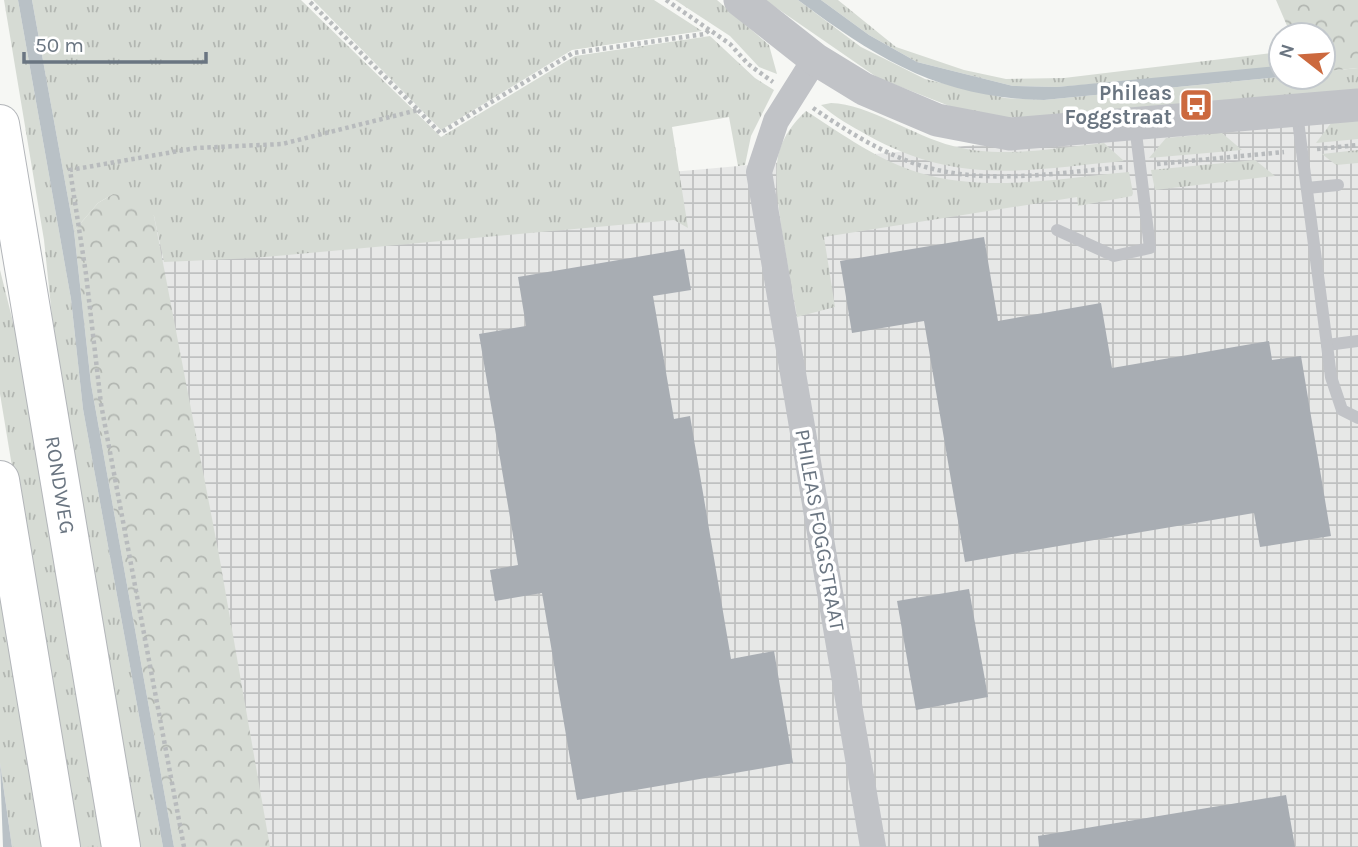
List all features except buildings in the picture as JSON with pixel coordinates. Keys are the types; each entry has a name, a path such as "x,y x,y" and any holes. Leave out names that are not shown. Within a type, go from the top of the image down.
{"main road":[{"name":"RONDWEG","path":"0,124 121,847"},
{"path":"0,480 61,847"}],"street":[{"path":"740,0 814,59 864,89 937,120 1010,134 1358,105"},
{"name":"PHILEAS FOGGSTRAAT","path":"814,59 776,121 759,172 873,847"}],"lane":[{"path":"1297,110 1331,377 1342,410 1358,418"},
{"path":"1056,230 1114,256 1150,248 1135,125"},
{"path":"1307,188 1338,184"},
{"path":"1327,345 1358,341"}],"path":[{"path":"308,0 440,133 573,53 705,34 710,29"},
{"path":"666,0 710,29 748,64 792,94"},
{"path":"184,847 101,404 86,274 70,170 196,148 282,144 418,110"}],"shaded area":[{"path":"18,0 32,0 74,231 91,384 174,847 163,847 83,409 71,299"},
{"path":"798,0 821,0 869,35 917,62 1013,86 1057,87 1267,67 1267,78 1044,100 1007,98 973,92 912,72 856,41"},
{"path":"1358,111 1358,847 263,847 154,218"},
{"path":"0,763 12,847 3,847"}],"green space":[{"path":"4,0 18,0 71,299 83,409 163,847 135,847 60,393 44,240"},
{"path":"32,0 301,0 441,137 575,56 710,36 755,78 774,90 751,136 745,165 738,166 729,117 672,127 688,228 674,220 254,258 164,262 154,216 113,194 98,203 74,231"},
{"path":"313,0 654,0 702,31 572,50 441,130"},
{"path":"675,0 717,0 769,45 777,74 759,67 730,36"},
{"path":"765,0 798,0 861,47 925,79 1005,98 1044,100 1267,78 1267,91 1337,91 1337,70 1358,68 1358,92 1102,115 997,118 957,109 878,78"},
{"path":"821,0 838,0 896,47 964,70 1006,79 1064,78 1267,54 1267,70 1057,87 1013,86 917,62 869,35"},
{"path":"1276,0 1358,0 1358,68 1337,70 1337,21 1285,21"},
{"path":"831,103 876,114 938,141 971,150 1028,151 1104,143 1124,161 1023,170 962,168 932,162 900,151 867,135 821,105"},
{"path":"806,111 875,154 920,173 945,179 997,183 1129,172 1133,193 1132,196 1078,206 1077,197 824,237 835,307 797,317 779,212 777,172 782,143 792,126"},
{"path":"1358,121 1358,139 1316,143 1331,123"},
{"path":"1222,133 1242,150 1149,158 1166,138"},
{"path":"1358,150 1358,163 1336,165 1322,154"},
{"path":"1255,160 1275,176 1155,190 1151,170"},
{"path":"113,194 136,200 154,216 219,555 270,847 174,847 91,384 74,231 98,203"},
{"path":"0,270 19,346 105,847 75,847 0,394"},
{"path":"0,564 47,847 12,847 0,763"}],"place":[{"name":"Phileas Foggstraat","path":"1196,105"}]}
